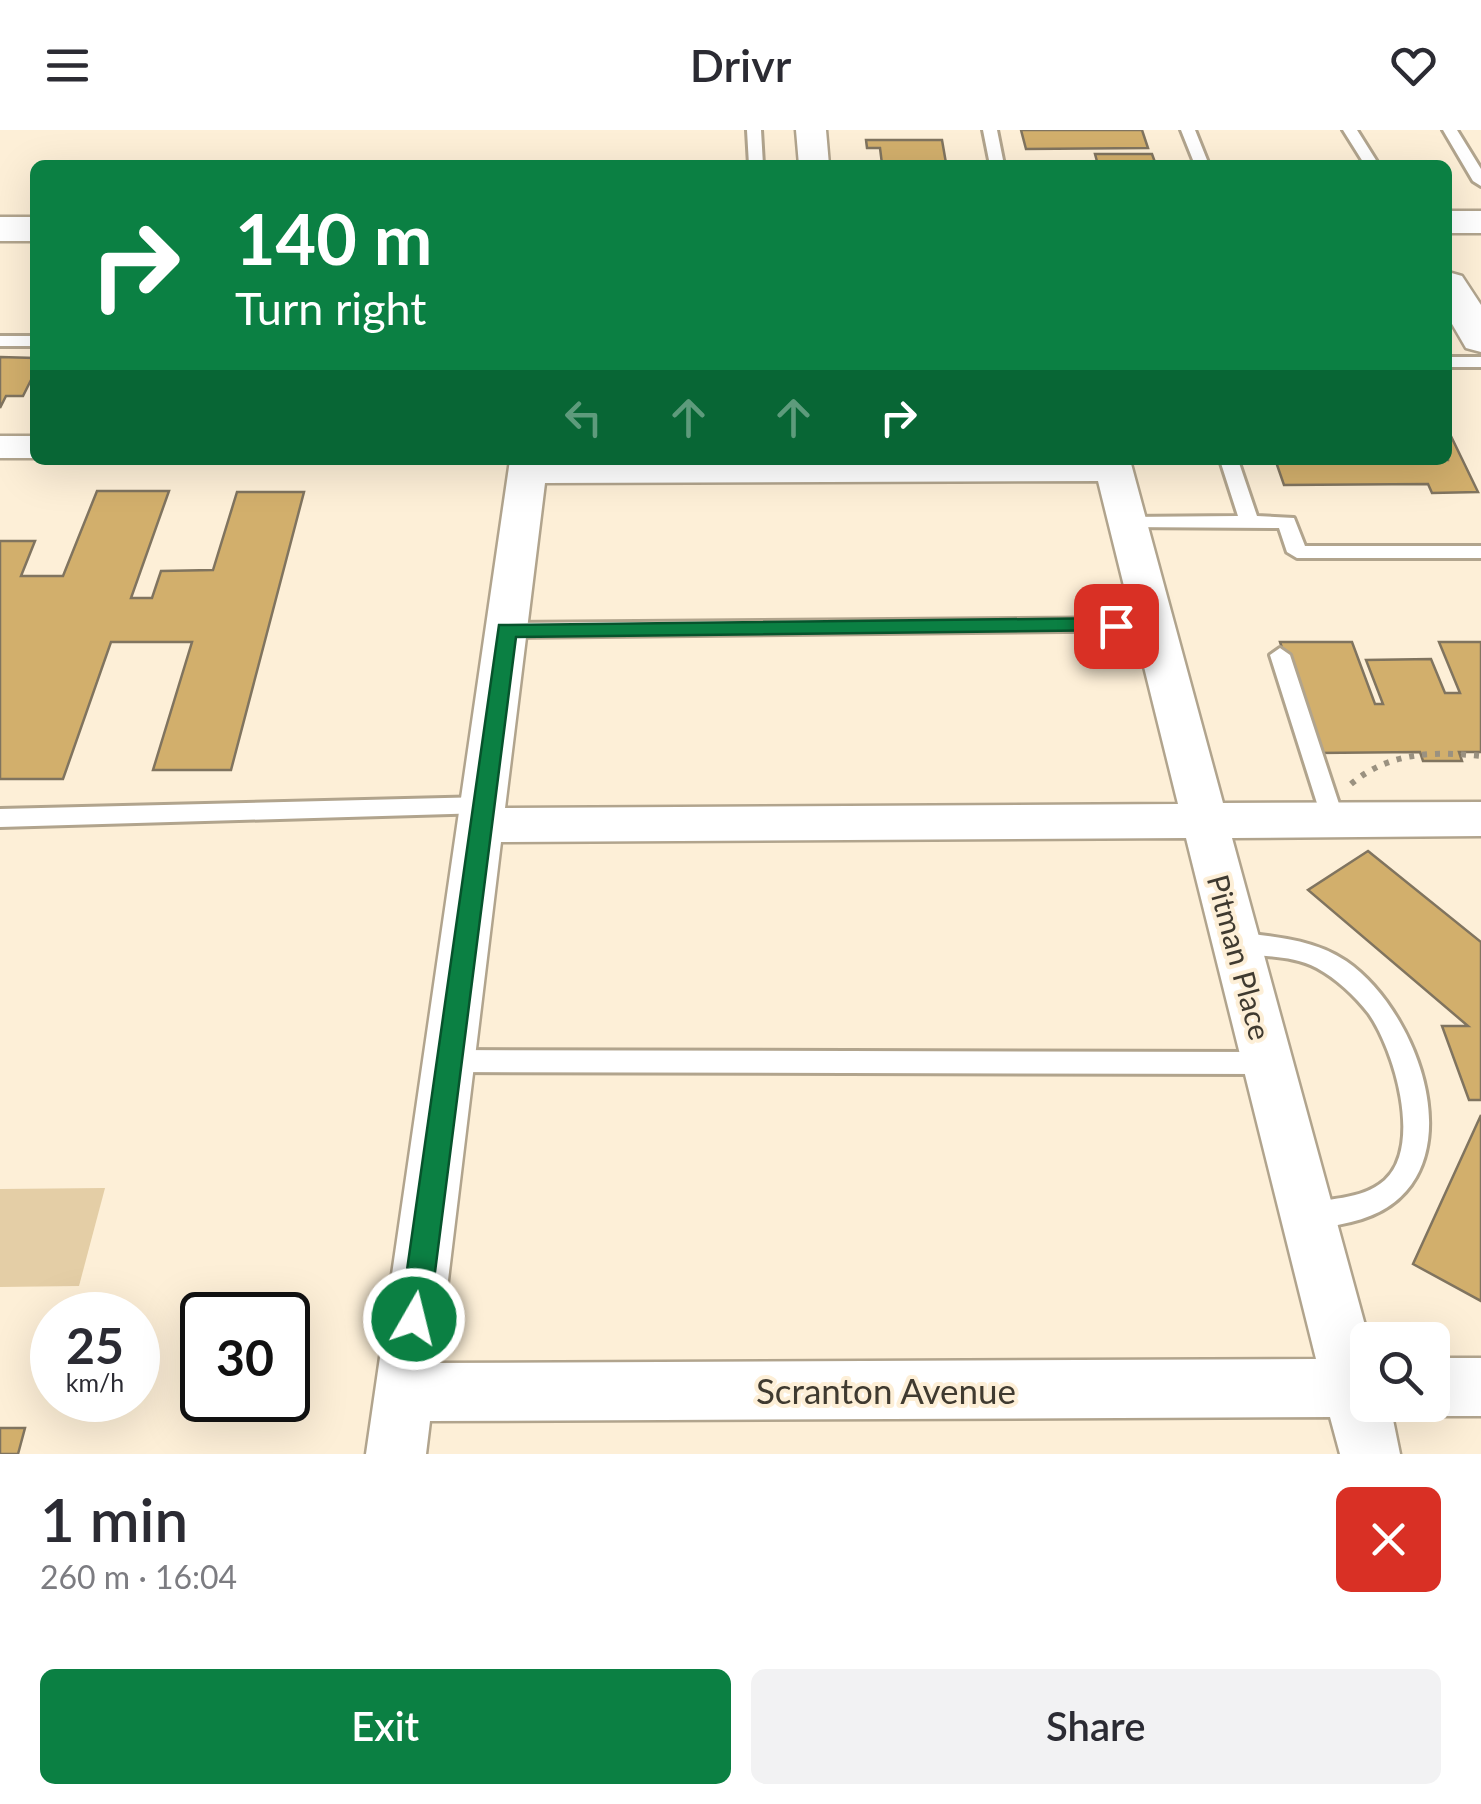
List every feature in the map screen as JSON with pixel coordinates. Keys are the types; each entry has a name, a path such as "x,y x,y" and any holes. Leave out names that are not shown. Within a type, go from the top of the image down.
{"street":[{"path":"810,130 813,160"},
{"path":"1452,222 1481,222"},
{"path":"0,230 30,229"},
{"path":"1452,291 1481,339"},
{"path":"0,447 30,447"},
{"path":"396,1454 528,466 820,465"},
{"name":"Pitman Place","path":"1112,465 1308,1216 1350,1355"},
{"path":"484,814 1204,819 1339,808 1481,818"},
{"path":"1450,1388 1481,1387"},
{"name":"Scranton Avenue","path":"404,1392 1350,1388"},
{"name":"Pitman Place","path":"1365,1422 1370,1454"}],"lane":[{"path":"754,130 756,160"},
{"path":"990,130 996,160"},
{"path":"1188,130 1200,160"},
{"path":"1350,130 1369,160"},
{"path":"1450,130 1481,181"},
{"path":"0,341 30,341"},
{"path":"1452,362 1481,362"},
{"path":"1231,465 1249,522"},
{"path":"1128,522 1287,522 1297,552 1481,552"},
{"path":"507,630 1154,625"},
{"path":"1280,656 1339,808"},
{"path":"0,818 484,814"},
{"path":"1236,942 1300,952 1329,962 1365,990 1382,1012 1408,1074 1416,1135 1414,1158 1402,1182 1380,1200 1357,1209 1308,1216"},
{"path":"449,1061 1268,1063"}],"path":[{"path":"1339,808 1360,775 1384,760 1481,756"}],"shaded area":[{"path":"105,1188 79,1286 0,1287 0,1189"}],"building":[{"path":"1021,130 1142,130 1148,148 1026,149"},
{"path":"866,140 942,140 945,160 882,160 880,148 867,148"},
{"path":"1095,154 1152,154 1154,160 1097,160"},
{"path":"0,357 30,358 30,382 23,396 6,396 0,408"},
{"path":"1452,438 1478,492 1432,493 1428,484 1284,485 1277,465 1452,465"},
{"path":"97,491 169,491 131,598 152,598 161,571 213,570 237,492 304,492 231,770 153,770 192,642 111,642 63,779 0,779 0,541 35,541 21,576 63,576"},
{"path":"1280,642 1352,642 1375,704 1383,704 1366,660 1431,659 1445,693 1460,693 1439,642 1481,642 1481,752 1459,752 1462,761 1423,761 1420,752 1317,753"},
{"path":"1368,851 1481,942 1481,1100 1469,1100 1442,1026 1468,1026 1308,890"},
{"path":"1481,1115 1481,1301 1413,1264"},
{"path":"0,1428 25,1428 18,1454 0,1454"}],"route":[{"path":"414,1319 507,630 1116,626"}]}
